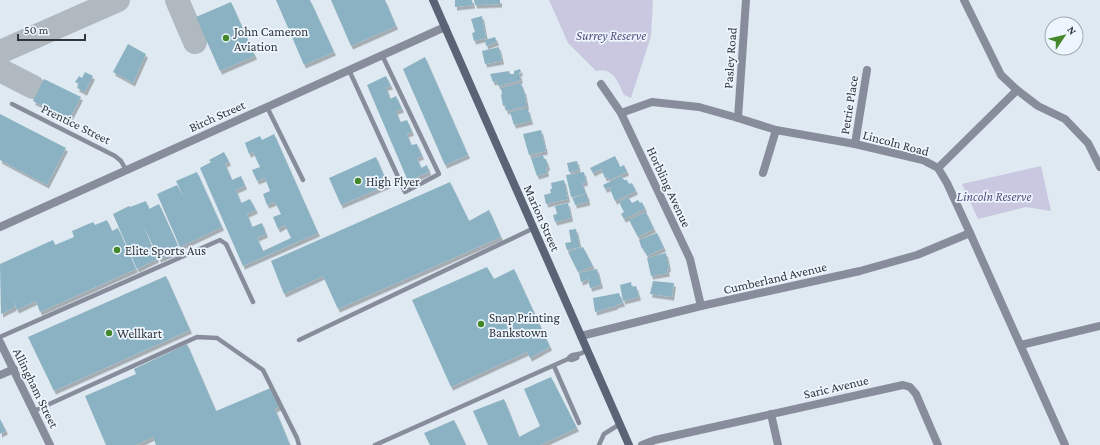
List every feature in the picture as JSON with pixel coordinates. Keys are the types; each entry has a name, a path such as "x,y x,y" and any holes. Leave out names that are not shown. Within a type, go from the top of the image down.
{"main road":[{"name":"Marion Street","path":"433,0 629,445"}],"street":[{"name":"Pasley Road","path":"738,118 746,0"},
{"path":"964,0 1001,75 1017,90 1038,106 1066,119 1088,143 1100,167"},
{"name":"Birch Street","path":"0,227 445,27"},
{"name":"Petrie Place","path":"855,144 867,70"},
{"name":"Horbling Avenue","path":"601,84 621,113 690,258 701,306"},
{"path":"938,168 1017,90"},
{"name":"Lincoln Road","path":"621,113 652,102 699,108 776,130 855,144 923,160 938,168 947,183 970,233 1065,445"},
{"path":"763,173 776,130"},
{"name":"Cumberland Avenue","path":"581,336 701,306 860,271 917,255 970,233"},
{"path":"1020,345 1100,326"},
{"name":"Allingham Street","path":"0,342 50,445"},
{"path":"0,375 14,369"},
{"path":"911,377 907,386 916,394 938,445"},
{"name":"Saric Avenue","path":"642,445 655,440 898,385 907,386"},
{"path":"771,414 778,445"}],"lane":[{"path":"349,70 405,192 439,174 382,55"},
{"name":"Prentice Street","path":"12,104 115,156 121,161 126,170"},
{"path":"267,107 303,180"},
{"path":"299,340 534,228"},
{"path":"0,337 220,240 226,244 253,302"},
{"path":"34,410 197,337 210,337 217,338 263,370 297,438 299,445"},
{"path":"375,445 554,366 568,359 574,354 588,350"},
{"path":"554,366 579,423"},
{"path":"598,445 604,434 620,424"}],"green space":[{"name":"Surrey Reserve","path":"549,0 653,0 651,36 631,98 624,95 611,73 602,70 596,71 568,43"},
{"name":"Lincoln Reserve","path":"1041,166 1051,211 1026,207 978,219 962,184"}],"building":[{"path":"276,0 310,0 334,52 304,65"},
{"path":"331,0 385,0 396,26 351,46"},
{"path":"455,0 472,0 473,5 455,7"},
{"path":"474,0 500,0 500,4 475,5"},
{"name":"John Cameron Aviation","path":"231,2 255,56 220,71 196,17"},
{"path":"482,16 486,38 474,41 472,33 475,32 471,19"},
{"path":"495,37 497,42 486,46 485,40"},
{"path":"128,44 146,54 133,83 113,72"},
{"path":"499,47 502,61 485,64 482,51"},
{"path":"425,57 468,155 445,165 403,69"},
{"path":"520,69 521,72 519,73 521,80 498,86 497,81 493,82 490,74 509,71 510,74 514,74 514,71"},
{"path":"85,72 93,76 85,92 77,88 79,84 75,82 79,76 82,78"},
{"path":"386,76 391,86 386,87 390,99 396,96 402,109 396,111 400,122 407,120 412,132 407,134 411,145 417,144 422,156 417,158 421,168 427,165 429,172 408,181 367,85"},
{"path":"44,79 81,97 69,120 33,101"},
{"path":"521,83 527,106 506,111 505,105 503,106 501,88"},
{"path":"528,109 531,121 514,125 510,112"},
{"path":"0,114 66,148 47,185 0,160"},
{"path":"541,130 546,151 529,155 523,134"},
{"path":"274,134 318,233 243,266 200,168 211,162 209,160 224,152 229,162 225,164 232,180 241,176 245,186 236,190 241,203 250,199 256,210 247,214 252,227 262,223 266,234 257,238 263,251 291,238 285,225 278,229 273,217 281,214 275,202 267,205 263,194 270,191 265,178 257,181 252,170 260,167 253,152 249,154 245,143 260,136 262,140"},
{"path":"543,155 544,159 546,159 548,167 546,168 547,173 537,176 531,158"},
{"path":"615,156 620,167 624,165 627,172 609,180 608,177 605,178 601,169 593,173 590,168"},
{"name":"High Flyer","path":"376,157 388,185 341,205 329,178"},
{"path":"577,161 579,170 569,172 567,163"},
{"path":"197,172 222,227 180,247 157,194 177,185 185,200 176,181"},
{"path":"584,172 586,182 582,183 586,194 571,197 566,175"},
{"path":"621,176 624,180 627,180 629,184 632,183 636,191 615,201 610,189 613,187 605,189 603,185"},
{"path":"564,180 568,199 546,204 544,195 551,193 551,183"},
{"path":"450,182 469,221 489,210 501,237 338,309 323,276 284,294 271,261"},
{"path":"587,194 588,202 575,205 573,198"},
{"path":"628,197 632,203 638,200 640,203 642,202 645,209 624,219 621,214 624,212 619,202"},
{"path":"146,201 149,209 159,204 180,250 159,259 141,220 157,259 137,269 113,214 129,206 130,207"},
{"path":"568,203 571,218 555,222 553,215 557,214 555,206"},
{"path":"646,212 654,229 638,237 629,220"},
{"path":"107,220 112,231 118,228 136,269 40,312 36,301 17,310 13,299 15,307 1,314 0,264 53,240 55,245 74,237 72,231 93,222 95,225"},
{"path":"576,229 580,247 567,250 565,243 571,242 569,230"},
{"path":"657,233 664,248 647,256 643,248 642,249 639,240"},
{"path":"583,247 593,266 578,272 568,252"},
{"path":"666,253 669,268 667,269 668,273 651,276 647,258"},
{"name":"Snap Printing Bankstown","path":"487,267 494,279 514,269 550,347 530,358 527,352 451,387 412,300"},
{"path":"597,269 601,285 590,288 588,279 581,282 579,273"},
{"name":"Wellkart","path":"166,276 190,330 54,391 28,337"},
{"path":"653,281 674,283 672,297 650,294"},
{"path":"631,282 632,287 636,286 639,297 623,301 620,285"},
{"path":"619,293 623,303 595,312 593,298"},
{"path":"187,344 216,411 273,387 281,406 275,409 290,445 156,445 153,437 136,445 106,445 85,396 136,374 134,369"},
{"path":"551,377 577,428 540,445 488,445 473,411 504,399 519,437 540,426 524,389"},
{"path":"0,419 6,431 0,434"},
{"path":"454,420 466,445 430,445 424,433"}],"taxiway":[{"path":"0,52 118,0"},
{"path":"177,0 195,42"},
{"path":"0,70 33,87"}],"place":[{"name":"John Cameron Aviation","path":"226,38"},
{"name":"High Flyer","path":"358,181"},
{"name":"Elite Sports Aus","path":"117,250"},
{"name":"Snap Printing Bankstown","path":"481,324"},
{"name":"Wellkart","path":"109,333"}]}
